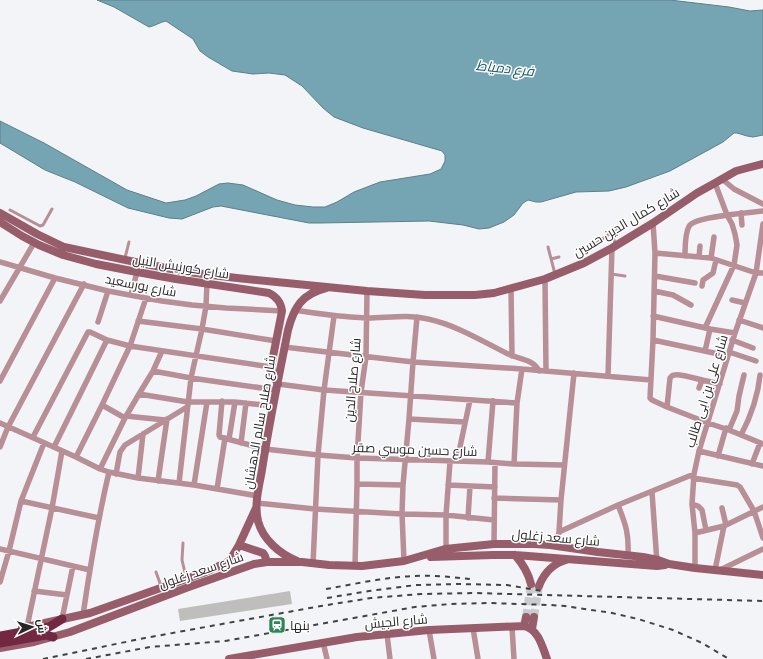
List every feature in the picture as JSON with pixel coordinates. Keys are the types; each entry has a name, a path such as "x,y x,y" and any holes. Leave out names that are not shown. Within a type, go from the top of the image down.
{"highway":[{"path":"0,636 49,627 62,618"},
{"path":"0,643 46,635 53,637"}],"main road":[{"name":"شارع كمال الدين حسين","path":"331,287 425,295 475,295 494,293 512,288 556,275 584,263 653,223 697,193 736,171 763,164"},
{"name":"شارع كورنيش النيل","path":"0,213 22,221 53,242 64,247 203,274 331,287"},
{"name":"شارع كورنيش النيل","path":"0,222 34,243 63,255 96,264 176,279 269,293 277,298 282,311"},
{"name":"شارع صلاح سالم الدهشان","path":"302,562 288,557 275,548 265,536 259,523 257,503 265,449 284,347 294,310 309,295 319,290 331,287"},
{"path":"277,387 271,367 282,311"},
{"name":"شارع سعد زغلول","path":"0,632 84,614 203,573 228,562 239,545 257,503"},
{"name":"شارع سعد زغلول","path":"0,648 53,637 254,564 267,562 302,562 312,564 355,566 372,565 404,561 494,544 534,544 644,557 657,563"},
{"path":"239,545 263,553 267,562"},
{"name":"شارع سعد زغلول","path":"446,553 515,555 657,563 763,575"},
{"path":"515,555 524,566 535,585 548,570 556,564 573,559"},
{"path":"530,617 528,628 538,637 547,659"},
{"name":"شارع الجيش","path":"229,659 357,637 429,630 512,627 528,628"}],"street":[{"path":"719,181 763,204"},
{"path":"705,351 707,329 734,265 737,245 732,224 727,215 719,181"},
{"path":"685,256 687,234 690,225 698,221 727,215 763,211"},
{"path":"741,213 742,225"},
{"path":"653,223 655,276 650,396 652,400 667,407 728,429 762,444 752,464"},
{"name":"شارع على بن ابى طالب","path":"696,568 692,504 694,476 699,451 734,333 756,273 763,225"},
{"path":"702,286 703,280 713,273 714,237"},
{"path":"0,301 34,243"},
{"path":"608,376 611,274 614,246"},
{"path":"699,257 700,246"},
{"path":"655,253 714,259 756,273 763,273"},
{"name":"شارع بورسعيد","path":"0,262 108,291 192,306 282,311"},
{"path":"131,295 137,272"},
{"path":"655,276 695,283"},
{"path":"0,381 55,278"},
{"path":"545,278 546,371"},
{"path":"179,483 187,404 195,356 206,306 207,283"},
{"path":"0,447 8,426 84,284"},
{"path":"512,288 512,356"},
{"path":"98,322 108,291"},
{"name":"شارع صلاح الدين","path":"355,566 357,458 361,392 366,356 368,291"},
{"path":"654,291 673,295 691,305"},
{"path":"76,457 130,346 146,298"},
{"path":"732,300 745,303"},
{"path":"294,310 334,316 367,318 417,317 434,320 458,329 512,356 530,361 538,367 539,371"},
{"path":"312,564 318,455 328,352 334,316"},
{"path":"654,316 707,329 734,333"},
{"path":"404,561 402,514 403,485 417,317"},
{"path":"739,320 763,328"},
{"path":"138,321 202,329 276,341"},
{"path":"33,437 87,333 90,332 107,340 130,346 271,367"},
{"path":"54,447 107,340"},
{"path":"653,340 756,360"},
{"path":"732,340 753,348"},
{"path":"284,347 413,362 522,369 651,380"},
{"path":"100,469 138,394 153,371 162,351"},
{"path":"514,464 517,403 522,369"},
{"path":"153,371 191,378 277,387 517,403"},
{"path":"556,546 559,532 564,465 574,373"},
{"path":"667,407 670,377 674,374 720,384"},
{"path":"718,456 728,429 737,411 744,375"},
{"path":"741,435 755,402 760,375"},
{"path":"699,388 702,380"},
{"path":"138,394 187,404 222,401 274,406"},
{"path":"457,462 470,400"},
{"path":"222,401 219,435 225,438"},
{"path":"488,462 493,401"},
{"path":"194,484 207,402"},
{"path":"217,489 225,438 235,402"},
{"path":"241,443 246,403"},
{"path":"116,474 122,447 166,420 187,404"},
{"path":"102,405 126,417 166,420"},
{"path":"409,419 465,422"},
{"path":"158,481 166,420"},
{"path":"0,424 33,437 108,472 158,481 194,484 217,489 257,503 356,512 446,515 494,520"},
{"path":"138,478 143,434"},
{"name":"شارع حسين موسي صقر","path":"225,438 265,449 318,455 450,462 564,465"},
{"path":"0,582 21,501 44,443"},
{"path":"27,627 52,508 62,451"},
{"path":"699,451 763,466"},
{"path":"446,553 446,515 450,462"},
{"path":"494,544 495,463"},
{"path":"84,614 90,570 108,472"},
{"path":"559,532 618,505 694,476 739,486 754,511 763,538"},
{"path":"357,484 403,485"},
{"path":"448,485 495,488"},
{"path":"468,518 470,486"},
{"path":"652,492 657,563"},
{"path":"494,498 561,500"},
{"path":"21,501 99,518"},
{"path":"692,504 698,506 702,510 706,530"},
{"path":"618,505 627,529 628,555"},
{"path":"695,533 725,525 763,507"},
{"path":"718,570 725,525 722,508"},
{"path":"0,549 90,570"},
{"path":"718,570 763,549"},
{"path":"62,618 73,566"},
{"path":"34,591 67,595"},
{"path":"512,627 514,659"},
{"path":"473,628 478,659"},
{"path":"429,630 434,659"},
{"path":"387,634 390,659"},
{"path":"323,642 327,659"}],"lane":[{"path":"10,210 22,221 42,226 52,209"},
{"path":"597,243 617,228"},
{"path":"610,233 614,246"},
{"path":"125,260 130,242"},
{"path":"548,247 556,275"},
{"path":"551,259 559,257"},
{"path":"611,274 625,276"},
{"path":"183,543 182,560 186,579"},
{"path":"156,572 161,588"}],"water":[{"name":"فرع دمياط","path":"97,0 670,0 750,11 763,10 763,135 753,137 734,133 723,142 670,171 626,187 609,191 576,192 541,202 528,200 523,203 514,215 504,222 489,228 479,229 463,225 429,221 309,223 221,206 213,207 182,219 169,218 128,208 75,182 45,170 0,143 0,121 44,143 127,190 166,203 185,200 219,184 228,183 243,185 277,200 295,205 325,207 354,192 380,182 430,174 441,169 445,161 445,155 442,151 363,128 334,117 302,86 285,75 269,73 253,74 232,71 200,51 193,39 166,21 149,27 114,7"}],"building":[{"path":"290,591 292,604 180,621 178,609"}],"tunnel":[{"path":"526,617 531,584"},
{"path":"534,617 539,586"}],"railway":[{"path":"326,589 370,581 404,577 436,576 470,579"},
{"path":"327,598 416,585 507,585 542,591"},
{"path":"43,659 145,638 371,598 421,594 474,593 763,601"},
{"path":"86,659 150,647 225,641 415,607 488,603 565,606 612,613 638,619 673,630 702,643 729,659"}],"place":[{"name":"بنها","path":"277,625"}]}
